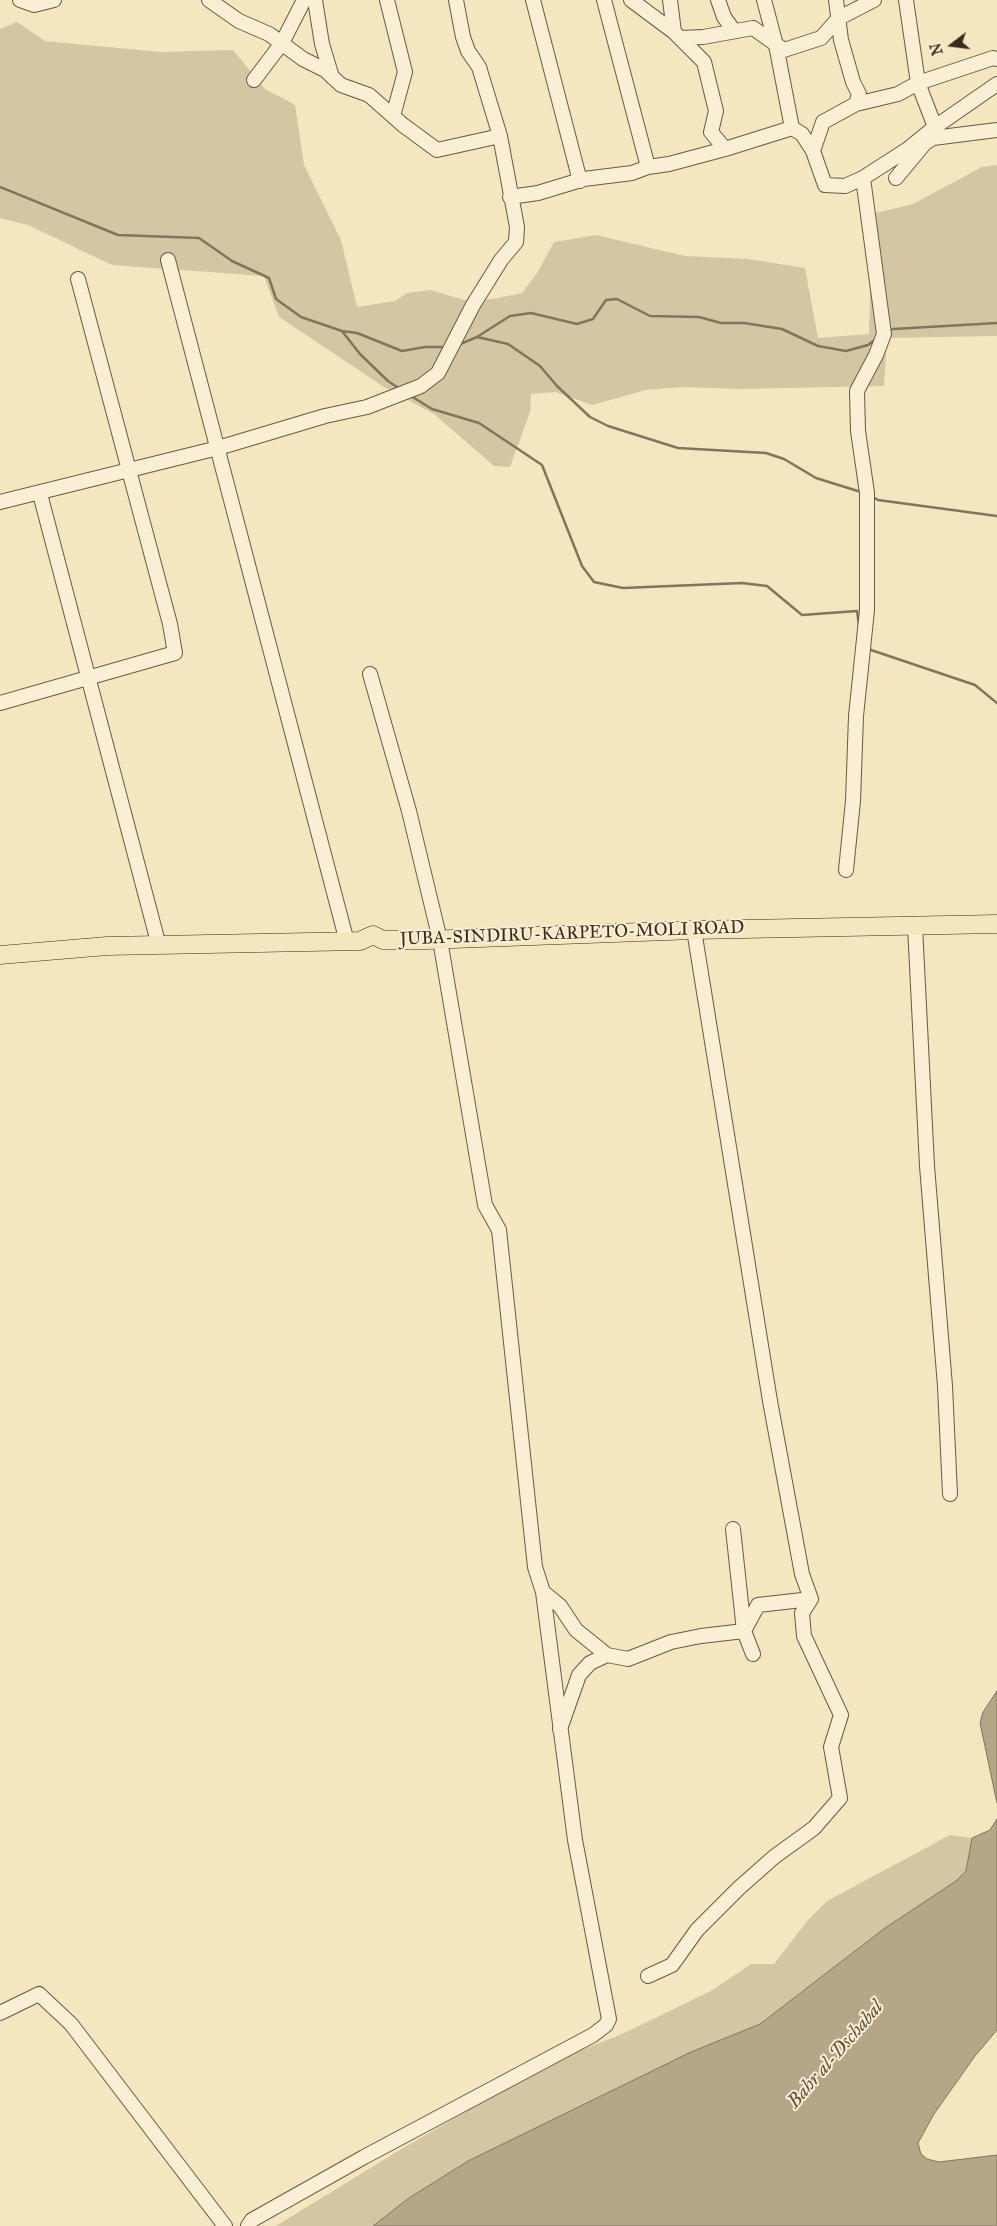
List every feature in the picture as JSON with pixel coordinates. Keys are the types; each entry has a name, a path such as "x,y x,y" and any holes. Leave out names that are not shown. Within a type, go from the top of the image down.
{"main road":[{"name":"JUBA-SINDIRU-KARPETO-MOLI ROAD","path":"0,955 108,946 347,942 360,941 373,936 383,940 440,940 694,930 997,924"}],"street":[{"path":"20,0 34,5 54,0"},
{"path":"208,0 239,21 269,34 303,59 326,70 341,85 370,96 438,150 500,136"},
{"path":"254,80 282,43 304,0"},
{"path":"315,0 322,44 332,77"},
{"path":"387,0 405,72 393,116"},
{"path":"0,502 40,494 218,448 324,416 367,407 421,386 438,373 473,305 501,260 516,242 517,227 500,136 479,67 462,37 456,0"},
{"path":"533,0 580,181"},
{"path":"604,0 648,167"},
{"path":"631,0 677,35 704,62 716,111 711,132 725,149"},
{"path":"670,0 677,35"},
{"path":"718,0 724,16 734,31"},
{"path":"764,0 776,45 792,128 802,134 813,151 825,185 844,186 863,178 908,149 935,127 997,84"},
{"path":"836,0 841,40 858,94 856,104"},
{"path":"677,35 703,37 753,28 784,50 821,38 839,18 874,0"},
{"path":"906,0 918,83 935,127"},
{"path":"813,151 823,122 856,104 898,94 918,83 993,58 997,59"},
{"path":"510,197 538,193 580,181 632,173 648,167 685,160 725,149 792,128"},
{"path":"896,178 925,143 933,138 997,130"},
{"path":"846,870 854,801 856,716 867,610 867,494 858,431 857,391 876,355 884,334 863,178"},
{"path":"168,260 347,942"},
{"path":"0,703 175,653 170,624 78,279"},
{"path":"40,494 90,676 160,946"},
{"path":"248,2226 252,2220 364,2157 593,2035 606,2025 609,2013 577,1850 543,1592 535,1567 499,1230 485,1205 440,940 409,811 370,674"},
{"path":"915,926 927,1166 945,1386 950,1494"},
{"path":"694,930 770,1401 802,1574 811,1599"},
{"path":"733,1529 744,1631 753,1654"},
{"path":"543,1592 560,1606 576,1630 607,1655 628,1659 671,1642 744,1631"},
{"path":"744,1631 758,1605 811,1599"},
{"path":"648,1976 672,1965 697,1930 739,1888 774,1857 814,1828 840,1798 831,1747 841,1715 804,1636 802,1612 811,1599"},
{"path":"560,1729 579,1675 590,1663 607,1655"},
{"path":"0,2013 39,1994 71,2024 225,2226"}],"shaded area":[{"path":"17,22 45,41 161,52 233,50 265,89 295,105 304,165 341,240 357,307 395,301 407,293 431,290 464,300 493,299 522,293 537,273 554,242 596,235 685,256 748,259 805,268 818,338 869,334 872,214 913,204 982,167 997,165 997,336 887,338 884,386 739,389 682,387 646,390 592,405 556,392 531,394 530,412 510,467 494,466 434,414 384,387 279,317 264,276 112,265 28,225 0,218 0,29"},
{"path":"950,1835 972,1838 966,1871 956,1881 885,1928 760,2024 691,2052 468,2161 409,2198 373,2226 276,2226 398,2151 555,2060 620,2035 711,1991 751,1964 774,1964 808,1920 827,1901"}],"water":[{"path":"997,1691 997,1803 980,1723 983,1712"},
{"name":"Bahr al-Dschabal","path":"997,1819 997,2030 975,2056 934,2114 918,2143 921,2154 927,2159 939,2162 997,2155 997,2226 373,2226 409,2198 468,2161 691,2052 760,2024 885,1928 956,1881 966,1871 972,1838 990,1830"}],"waterway":[{"path":"0,187 118,235 199,238 232,261 269,278 276,299 301,317 342,331 360,354 388,381 400,389"},
{"path":"458,345 477,337 510,316 531,313 577,324 593,319 606,300 617,299 650,316 699,317 721,323 744,323 782,329 818,346 846,351 868,345 876,339"},
{"path":"889,331 893,329 997,323"},
{"path":"342,331 357,333 402,351 425,347 445,347"},
{"path":"477,337 508,344 540,366 557,386 590,417 608,426 678,448 766,453 784,459 816,478 861,492"},
{"path":"411,396 432,409 479,423 542,465 582,566 594,582 623,588 742,583 767,586 802,615 857,611 859,625"},
{"path":"873,497 878,500 997,516"},
{"path":"868,649 975,685 997,703"}]}
